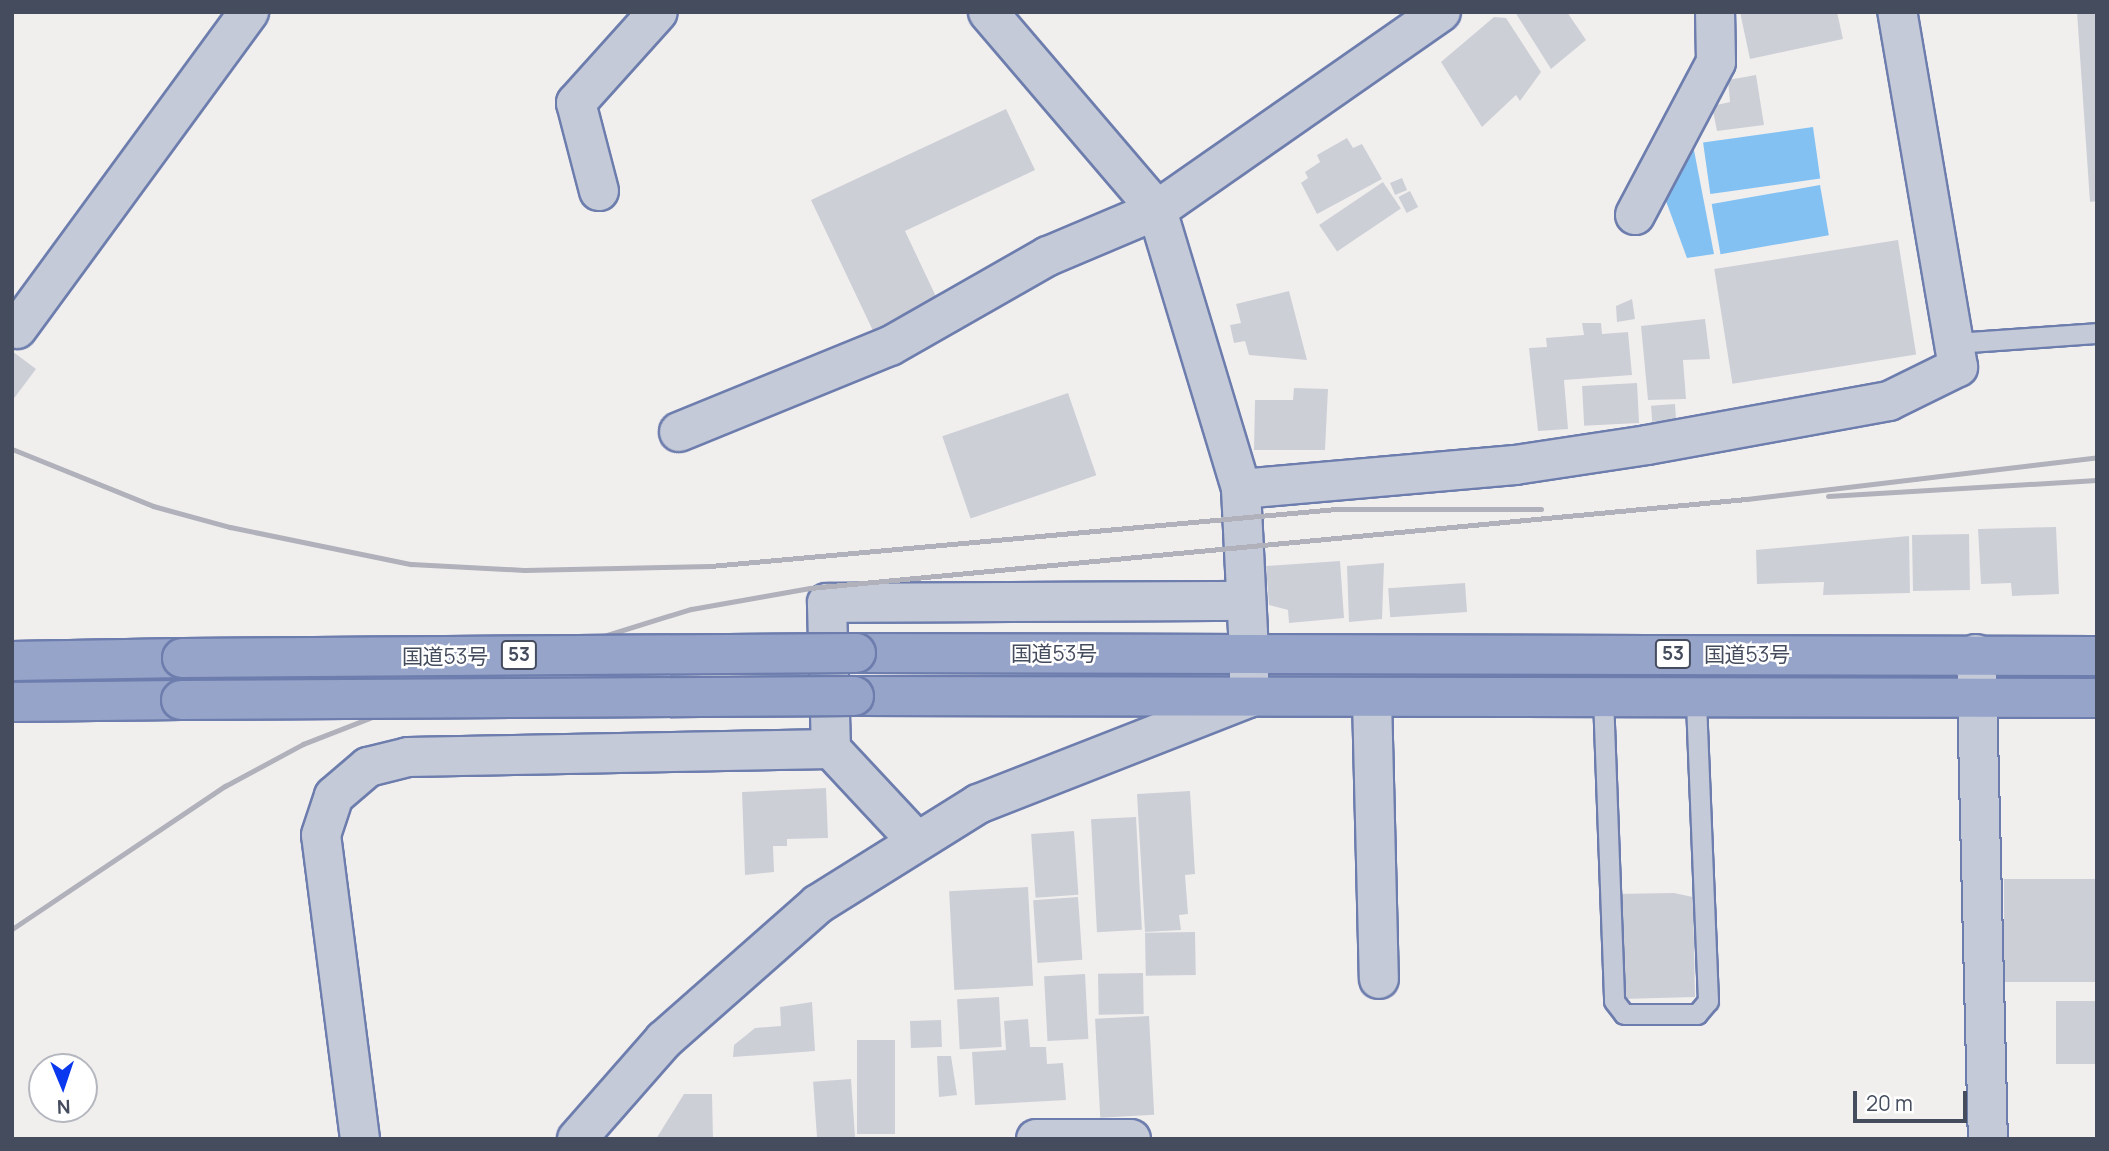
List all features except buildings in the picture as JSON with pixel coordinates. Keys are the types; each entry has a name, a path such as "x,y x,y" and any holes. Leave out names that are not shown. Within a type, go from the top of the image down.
{"highway":[{"name":"国道53号","path":"12,661 856,653 2097,656"},
{"name":"国道53号","path":"12,702 854,696 2097,698"}],"street":[{"path":"17,329 249,12"},
{"path":"599,191 576,103 658,12"},
{"path":"577,1139 664,1040 740,968 914,838 978,804 1250,698 1241,489 1157,210 988,12"},
{"path":"679,432 890,346 1048,256 1157,210 1441,12"},
{"path":"1635,215 1716,62 1715,12"},
{"path":"1241,489 1515,464 1889,401 1958,367 1897,12"},
{"path":"914,838 831,749 827,603 1245,601"},
{"path":"1976,654 1988,1139"},
{"path":"1372,698 1378,979"},
{"path":"360,1139 346,996 322,858 326,815 348,780 408,757 831,749"},
{"path":"1035,1139 1131,1139"}],"lane":[{"path":"1954,343 2097,333"},
{"path":"1603,697 1614,1001 1623,1014 1697,1014 1708,1001 1696,697"}],"water":[{"path":"1813,127 1820,178 1710,194 1703,142"},
{"path":"1693,145 1714,254 1687,258 1663,193"},
{"path":"1820,185 1829,235 1721,254 1712,204"}],"railway":[{"path":"12,449 153,506 230,527 411,564 524,570 710,566 1336,509 1541,509"},
{"path":"12,929 225,786 303,744 485,673 691,609 810,588 1747,499 2097,457"},
{"path":"1828,496 2097,480"}]}
